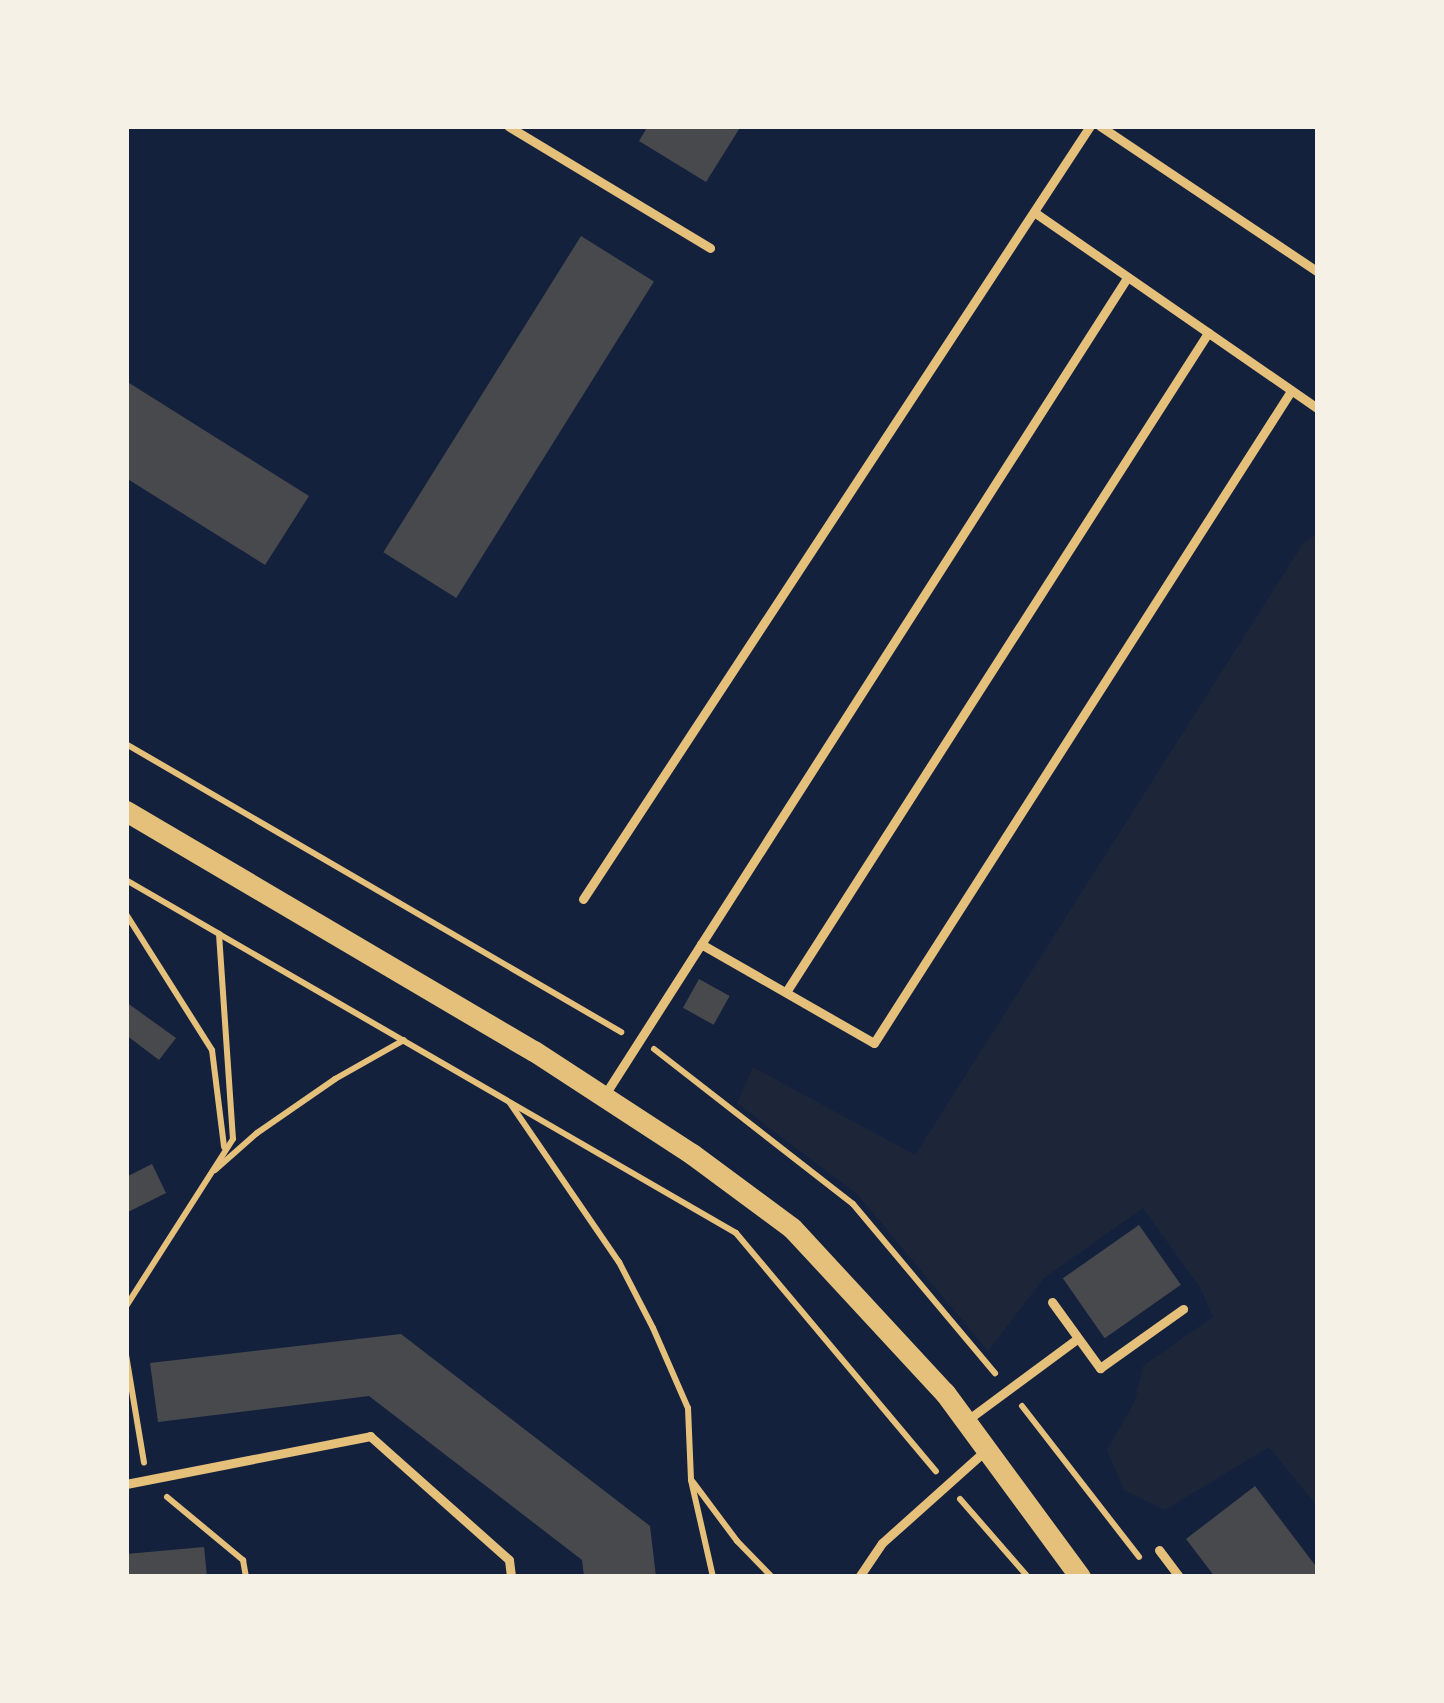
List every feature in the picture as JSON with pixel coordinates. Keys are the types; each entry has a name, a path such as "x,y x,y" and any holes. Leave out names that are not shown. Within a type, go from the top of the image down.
{"street":[{"path":"126,812 604,1096 792,1228 967,1421 1080,1577"}],"lane":[{"path":"508,126 710,248"},
{"path":"583,899 1090,126"},
{"path":"1100,126 1318,272"},
{"path":"1034,212 1318,409"},
{"path":"604,1096 1127,278"},
{"path":"786,992 1208,334"},
{"path":"701,944 874,1043 1291,391"},
{"path":"1052,1302 1100,1368 1184,1309"},
{"path":"967,1421 1078,1338"},
{"path":"126,1484 370,1436 509,1560 511,1577"},
{"path":"859,1577 882,1543 986,1450"},
{"path":"1159,1550 1180,1577"}],"path":[{"path":"126,744 639,1041 854,1204 1009,1390 1142,1562"},
{"path":"126,880 736,1233 1028,1577"},
{"path":"126,914 212,1050 224,1151"},
{"path":"126,1306 232,1138 219,934"},
{"path":"208,1177 277,1119 404,1040"},
{"path":"508,1100 619,1262 688,1408 691,1480 713,1577"},
{"path":"691,1480 737,1541 772,1577"}],"shaded area":[{"path":"1318,534 1318,1507 1269,1447 1165,1510 1124,1490 1107,1450 1135,1401 1143,1366 1213,1317 1201,1289 1143,1208 1044,1278 988,1351 859,1196 737,1103 753,1067 915,1155 1304,542"}],"building":[{"path":"648,126 741,126 706,182 639,141"},
{"path":"581,236 654,282 456,598 383,552"},
{"path":"126,381 309,496 265,565 126,478"},
{"path":"699,979 730,996 714,1025 683,1008"},
{"path":"126,1002 176,1038 159,1060 126,1035"},
{"path":"152,1164 166,1193 126,1213 126,1177"},
{"path":"1139,1225 1181,1285 1105,1338 1063,1278"},
{"path":"401,1334 650,1526 656,1577 584,1577 582,1560 369,1396 158,1422 150,1363"},
{"path":"1255,1486 1318,1569 1318,1577 1215,1577 1186,1539"},
{"path":"204,1547 207,1577 126,1577 126,1554"}]}
